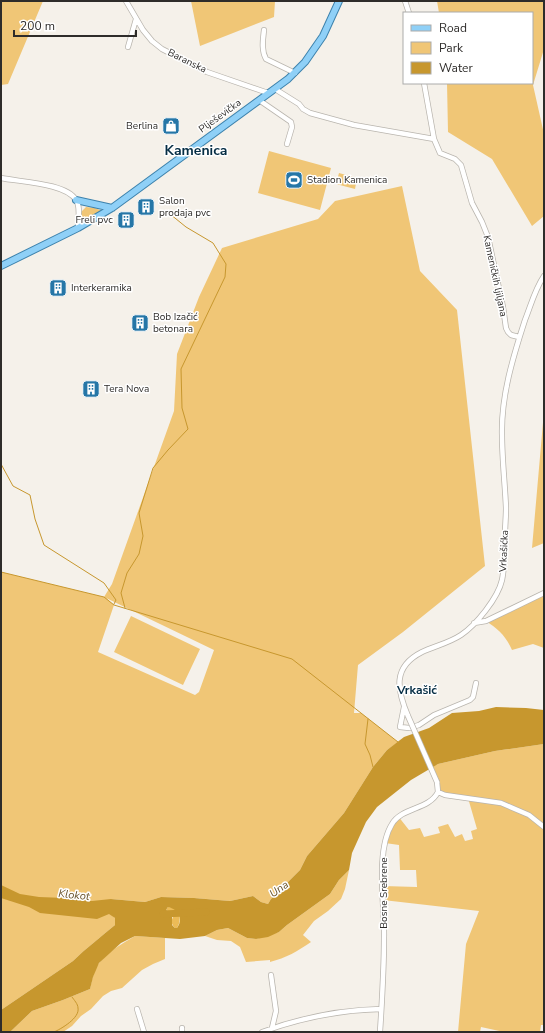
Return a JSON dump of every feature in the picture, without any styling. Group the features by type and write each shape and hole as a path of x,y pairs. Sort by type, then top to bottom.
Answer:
{"main road":[{"name":"Plješevička","path":"1,266 78,228 112,208 275,89 295,73 305,62 323,36 339,1"},
{"path":"76,200 112,208"}],"street":[{"name":"Baranska","path":"126,1 136,19 152,41 168,53 207,72 268,93"},
{"path":"405,1 409,12"},
{"path":"128,47 136,19"},
{"path":"264,30 263,52 266,59 295,73"},
{"name":"Kameničkih ljiljana","path":"424,84 434,139 440,153 455,159 461,165 472,203 488,237 506,328 512,335 519,337"},
{"path":"275,89 299,104 310,114 354,125 434,139"},
{"path":"259,100 291,122 292,127 287,144"},
{"path":"1,178 66,191 76,200 78,207 78,228"},
{"name":"Vrkašićka","path":"438,792 437,782 404,707 399,681 401,671 406,664 421,652 461,635 474,624 495,597 502,581 505,561 506,507 502,423 504,397 519,337 536,292 544,276"},
{"path":"474,624 486,621 544,593"},
{"path":"404,707 400,727 409,728 419,725 434,715 470,700 473,697 476,683"},
{"path":"438,792 445,795 501,803 529,815 544,827"},
{"name":"Bosne Srebrene","path":"380,1032 384,942 382,871 384,846 391,824 398,816 428,802 436,796 438,792"},
{"path":"271,975 276,1011 272,1028"},
{"path":"137,1009 144,1032"},
{"path":"262,1032 327,1014 356,1010 381,1009"}],"green space":[{"path":"1,1 43,1 8,84 1,85"},
{"path":"191,1 275,1 274,17 200,46"},
{"path":"437,1 544,1 544,49 533,85 544,134 544,216 532,226 492,159 448,132 447,84 533,84 533,12 439,12"},
{"name":"Stadion Kamenica","path":"269,151 331,168 320,210 258,193"},
{"path":"339,173 357,178 355,189 336,184"},
{"path":"402,186 420,271 457,310 485,566 403,632 358,665 354,713 361,713 398,742 387,750 373,767 344,813 307,856 300,870 271,899 268,904 261,902 253,896 230,901 161,897 145,902 111,899 112,915 115,918 115,925 73,961 1,1010 1,572 104,597 112,584 174,411 177,354 199,297 222,248 318,219 335,201","holes":["106,598 214,650 199,692 195,695 98,652 114,605"]},
{"path":"86,207 95,208 102,211 79,224 80,213"},
{"path":"544,411 544,543 532,548"},
{"path":"544,593 544,648 533,644 512,650 501,633 486,621"},
{"path":"131,616 200,649 183,685 114,652"},
{"path":"544,744 544,1025 541,1025 540,1032 504,1032 481,1027 480,1032 458,1032 466,944 479,911 383,900 383,886 417,887 416,870 400,870 399,845 385,843 398,816 409,830 420,828 424,837 440,833 438,827 448,824 455,837 462,834 465,841 473,839 471,831 477,829 468,798 438,792 430,767 495,751"},
{"path":"349,870 341,899 314,921 303,935 311,942 287,956 270,962 270,960 246,962 240,947 231,941 217,940 205,936 217,930 228,928 247,938 256,939 279,932 330,894 339,880"},
{"path":"135,936 165,938 165,959 142,970 122,988 111,991 103,996 91,1009 63,1032 10,1032 32,1011 90,989 92,978 100,962 121,944"}],"shaded area":[{"path":"168,907 175,908 178,912 180,920 177,928 175,928 172,924 173,917 170,912 166,910"}],"water":[{"path":"496,707 544,710 544,744 495,751 438,764 411,780 377,807 366,822 352,853 349,870 339,880 330,894 279,932 268,937 256,939 247,938 228,928 217,930 205,936 180,939 135,936 121,943 99,963 90,989 32,1011 10,1032 1,1032 1,1010 73,961 115,925 115,918 109,914 97,919 40,913 29,907 1,898 1,885 20,894 92,901 111,899 145,902 161,897 230,901 253,896 261,902 268,904 271,899 300,870 307,856 344,813 373,767 387,750 404,737 429,728 452,713 479,711","holes":["168,907 172,908 179,914 180,917 177,928 172,925 172,913 166,910"]}],"waterway":[{"path":"125,608 121,593 127,573 139,554 143,536 139,513 153,468 188,429 182,408 181,369 225,277 226,264 213,243 186,227 170,214"},
{"path":"1,464 13,486 30,495 35,519 44,545 104,583 116,600 114,604"},
{"path":"1,572 104,597 114,605 292,659 398,742"},
{"path":"368,719 365,744 373,767"},
{"name":"Una","path":"163,914 206,912"},
{"path":"54,1032 69,1023 76,1016 78,1007 72,997"}],"place":[{"name":"Berlina","path":"171,126"},
{"name":"Stadion Kamenica","path":"294,180"},
{"name":"Salon prodaja pvc","path":"146,207"},
{"name":"Freli pvc","path":"126,220"},
{"name":"Interkeramika","path":"58,288"},
{"name":"Bob Izačić betonara","path":"140,323"},
{"name":"Tera Nova","path":"91,389"}],"district":[{"name":"Kamenica","path":"196,150"},
{"name":"Vrkašić","path":"417,690"}],"water label":[{"name":"Klokot","path":"74,895"}]}
